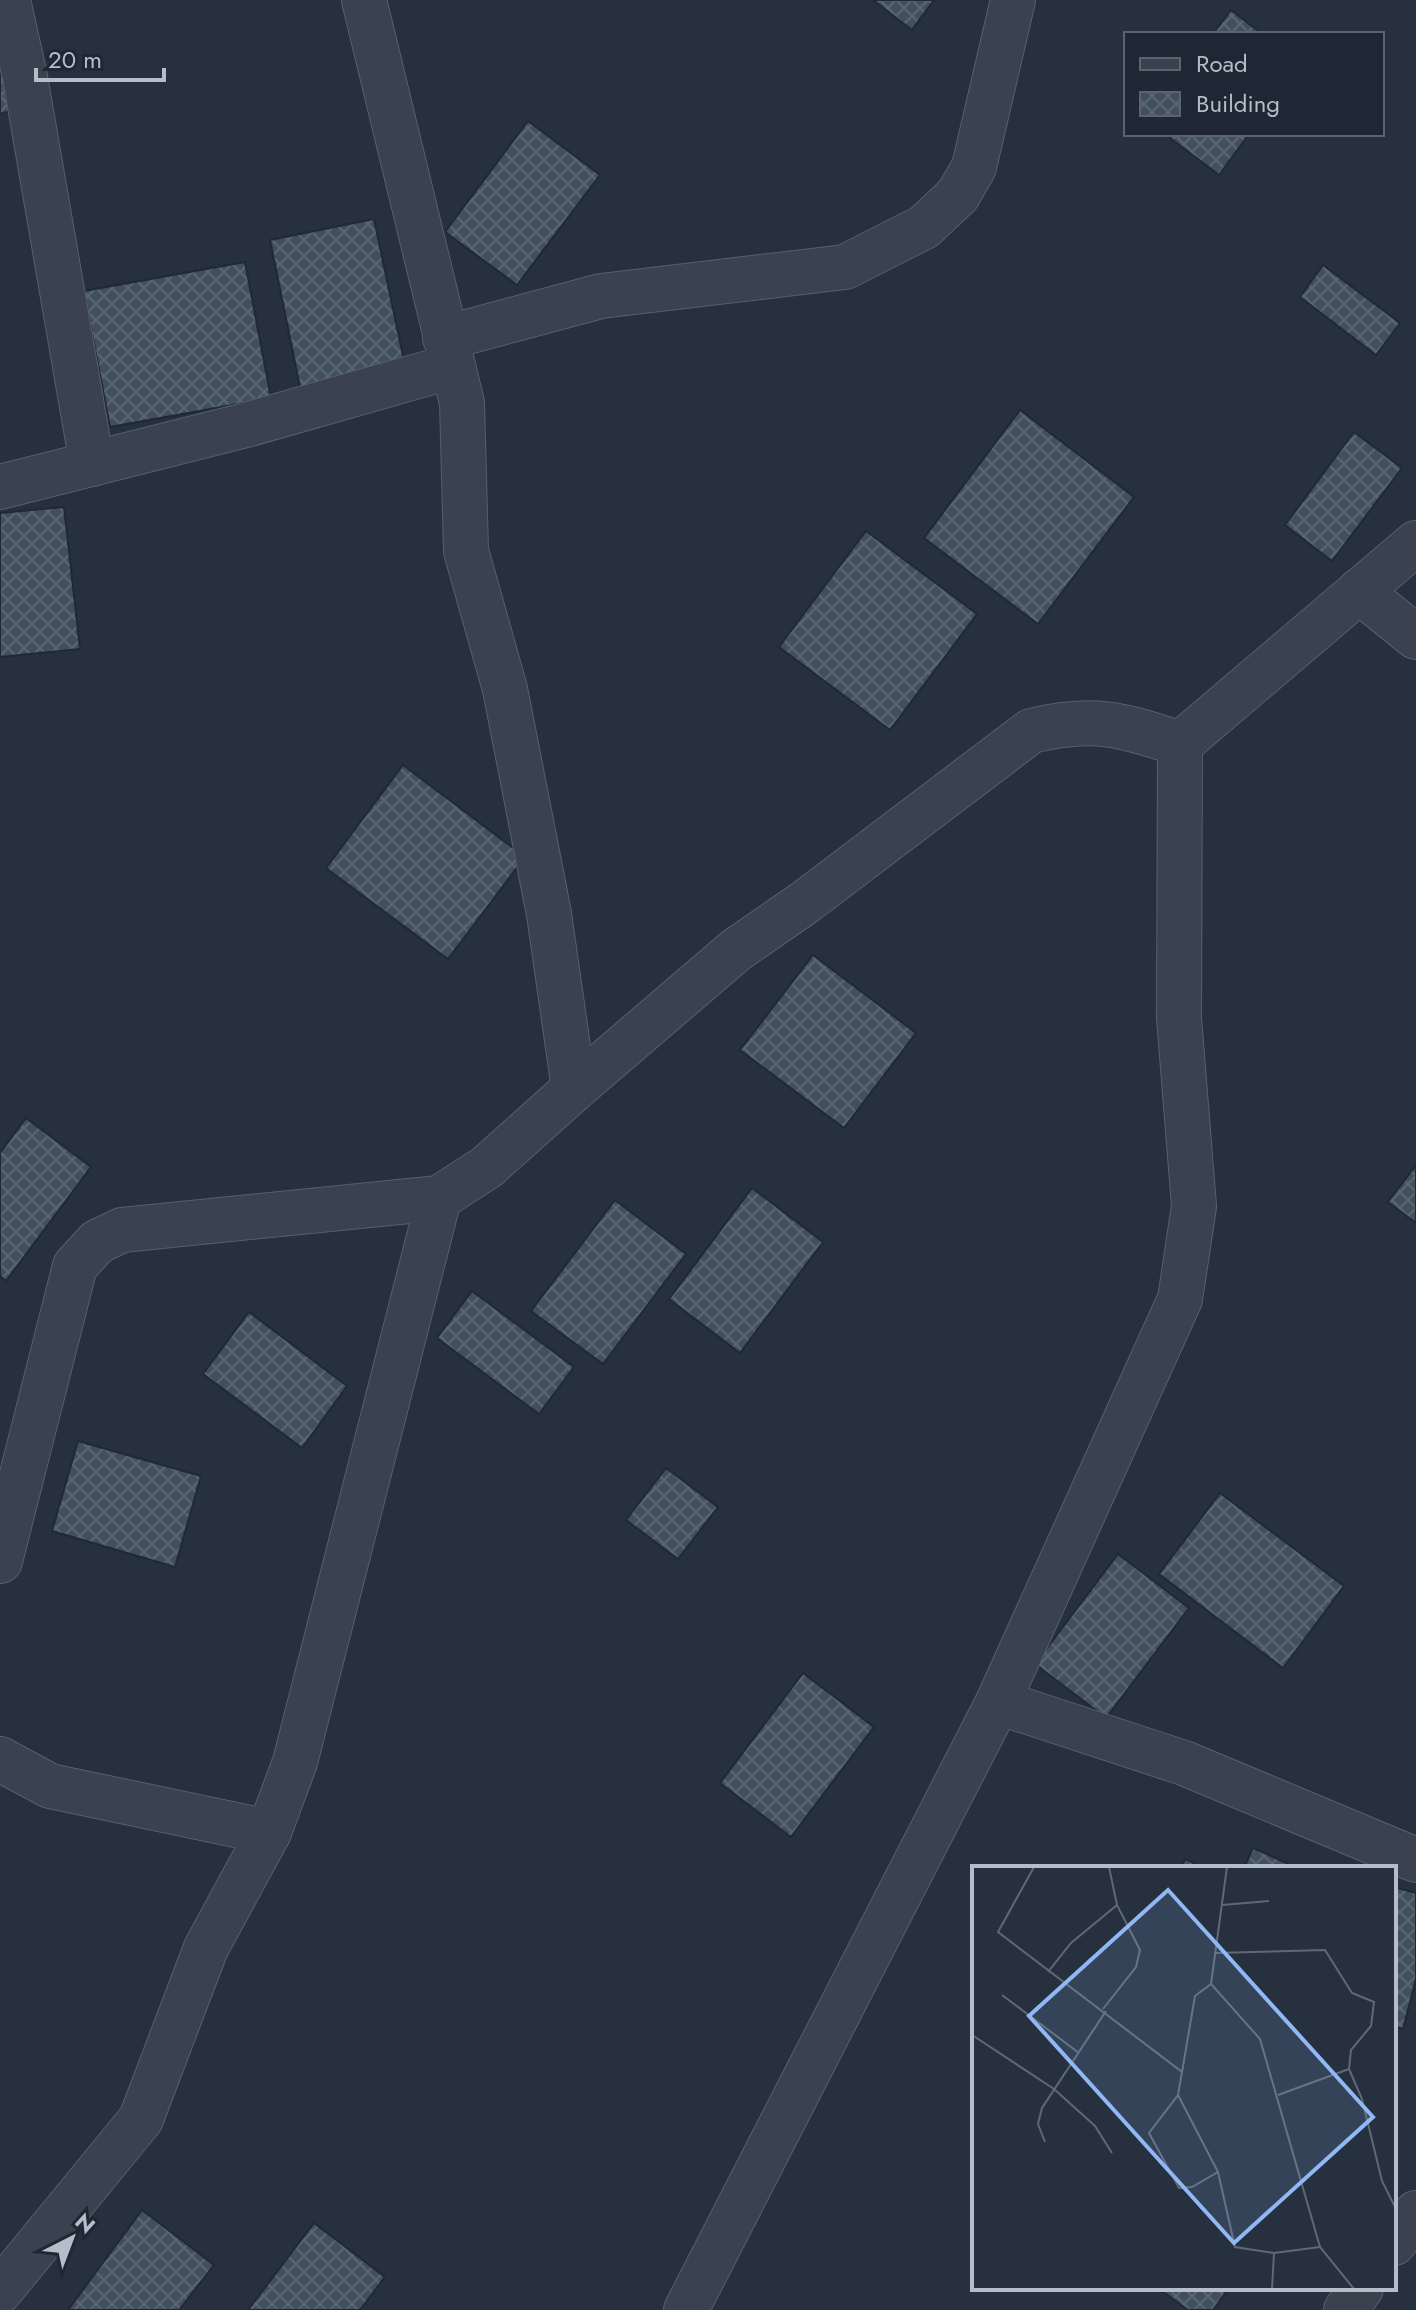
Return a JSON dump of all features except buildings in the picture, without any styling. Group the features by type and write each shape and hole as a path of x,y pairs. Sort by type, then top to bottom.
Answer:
{"street":[{"path":"8,0 25,77 92,464"},
{"path":"364,0 464,425 462,519 466,551 505,689 549,914 574,1089"},
{"path":"0,487 246,425 601,296 845,267 924,227 958,195 974,167 1013,0"},
{"path":"686,2310 998,1702 1180,1299 1194,1206 1179,1018 1180,744 1416,543"},
{"path":"1359,591 1416,637"},
{"path":"0,1561 75,1266 97,1242 122,1230 439,1198 487,1167 736,950 838,878 1031,731 1069,722 1122,724 1180,744"},
{"path":"0,2291 141,2119 206,1948 269,1832 295,1762 439,1198"},
{"path":"998,1702 1184,1763 1416,1860"},
{"path":"0,1759 50,1786 269,1832"},
{"path":"1396,2240 1416,2213"},
{"path":"1346,2310 1360,2290"}]}
